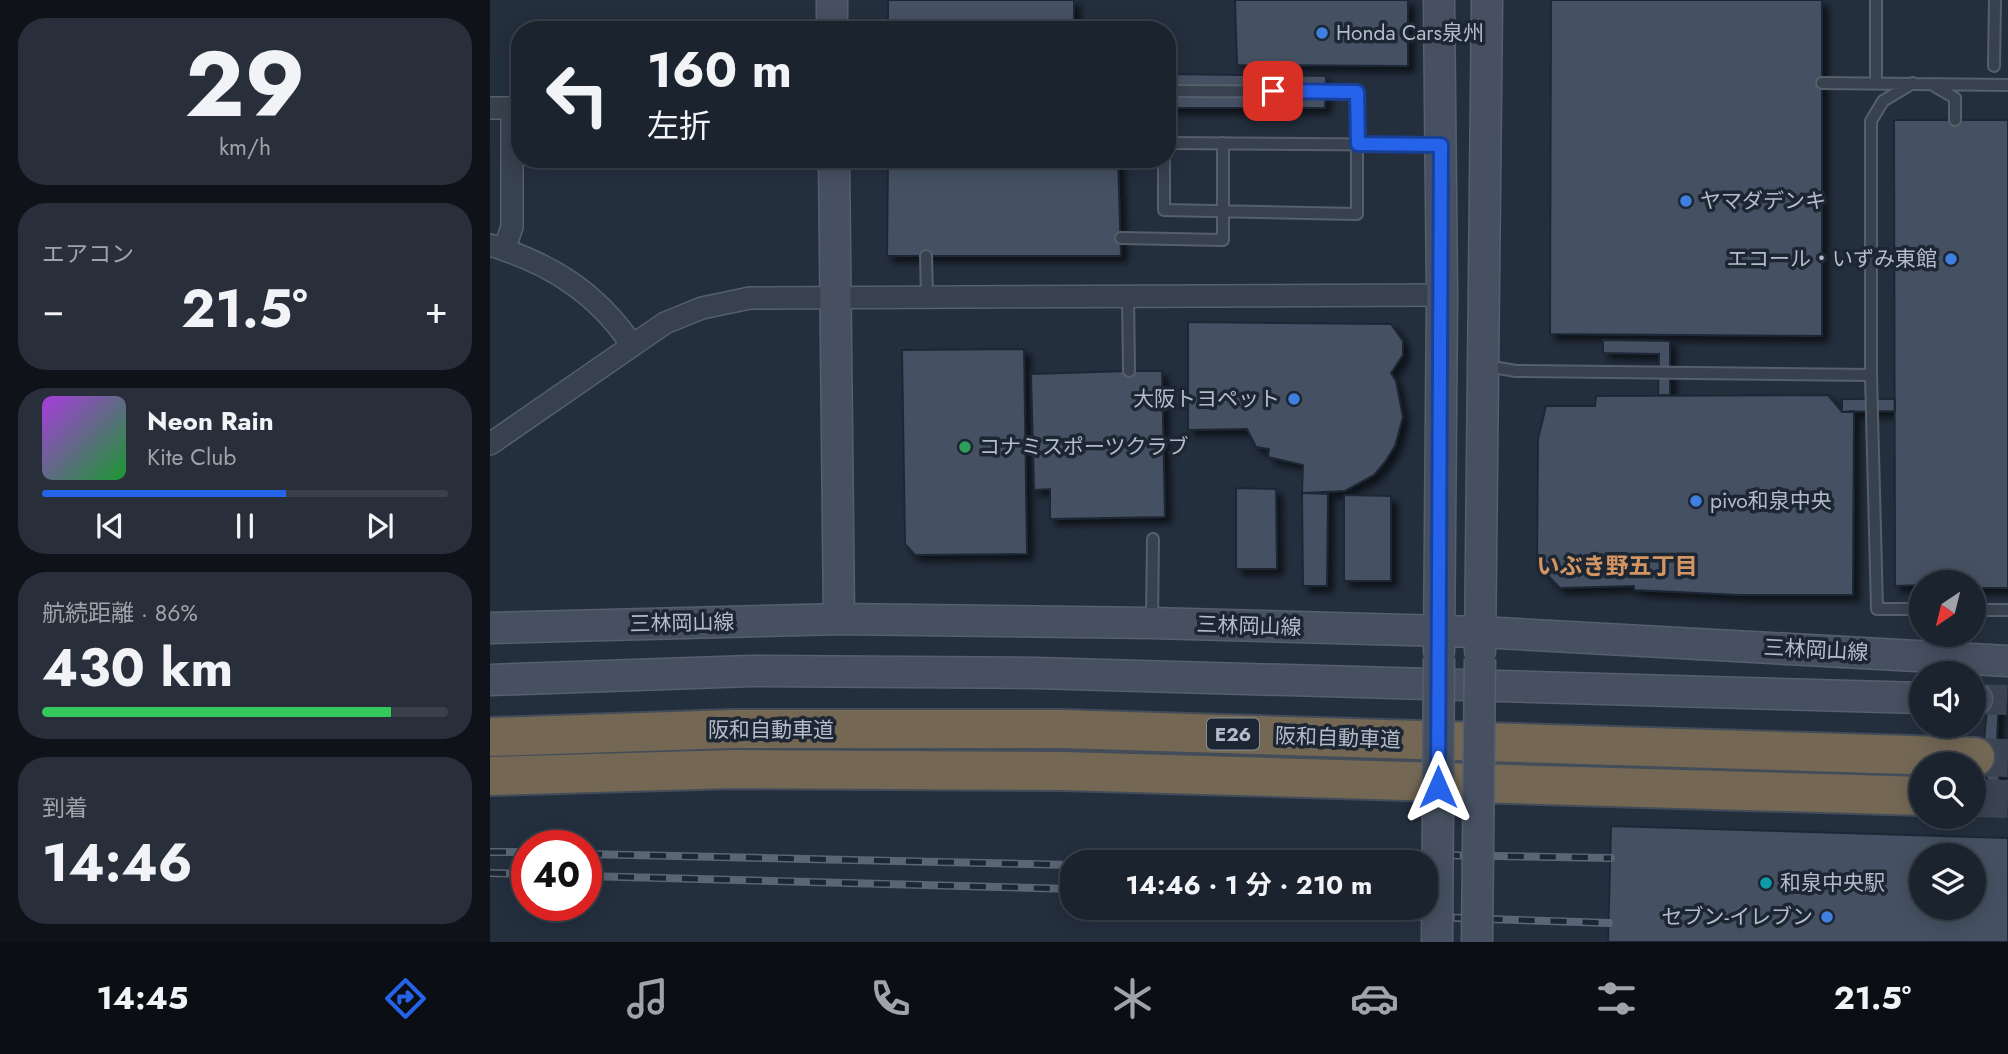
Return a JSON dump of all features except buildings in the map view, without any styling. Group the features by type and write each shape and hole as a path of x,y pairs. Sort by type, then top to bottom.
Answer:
{"highway":[{"name":"阪和自動車道","path":"490,737 733,729 1061,729 1909,755"},
{"name":"阪和自動車道","path":"490,776 734,769 1063,771 1909,796"}],"main road":[{"path":"832,0 832,21"},
{"path":"1437,942 1442,295 1439,0"},
{"path":"1477,942 1487,0"},
{"path":"834,168 839,619"},
{"name":"三林岡山線","path":"490,628 839,619 1152,623 1439,645 2008,661"},
{"name":"三林岡山線","path":"490,680 751,671 1022,673 1909,698"}],"street":[{"path":"490,108 511,108"},
{"path":"512,168 512,227 497,248 580,287 597,300 632,345"},
{"path":"490,444 533,417 665,323 702,308 750,298 1442,295"}],"lane":[{"path":"1876,0 1876,83"},
{"path":"1994,66 1995,0"},
{"path":"1822,83 2008,85"},
{"path":"1909,609 1877,609 1871,375 1871,121 1883,101 1913,83"},
{"path":"1929,83 1955,98 1955,120"},
{"path":"1164,168 1164,210 1357,214 1357,92 1176,91"},
{"path":"1176,143 1441,145"},
{"path":"1121,238 1223,240 1223,143"},
{"path":"926,256 927,296"},
{"path":"1128,295 1129,371"},
{"path":"1484,365 1516,371 1871,375"},
{"path":"1152,623 1153,539"},
{"path":"1986,610 2008,610"}],"tunnel":[{"path":"1986,699 2008,700"},
{"path":"1986,757 2008,758"},
{"path":"1986,798 2008,799"}],"railway":[{"path":"490,852 511,852"},
{"path":"602,854 1060,865"},
{"path":"1438,855 1611,858"},
{"path":"490,873 511,874"},
{"path":"602,876 1060,889"},
{"path":"1438,917 1609,923"}],"place":[{"name":"Honda Cars泉州","path":"1322,33"},
{"name":"ヤマダデンキ","path":"1686,201"},
{"name":"エコール・いずみ東館","path":"1951,259"},
{"name":"大阪トヨペット","path":"1294,399"},
{"name":"コナミスポーツクラブ","path":"965,447"},
{"name":"pivo和泉中央","path":"1696,501"},
{"name":"和泉中央駅","path":"1766,883"},
{"name":"セブン-イレブン","path":"1827,917"}],"district":[{"name":"いぶき野五丁目","path":"1617,566"}],"route":[{"path":"1273,91 1357,92 1358,144 1441,145 1438,787"}]}
